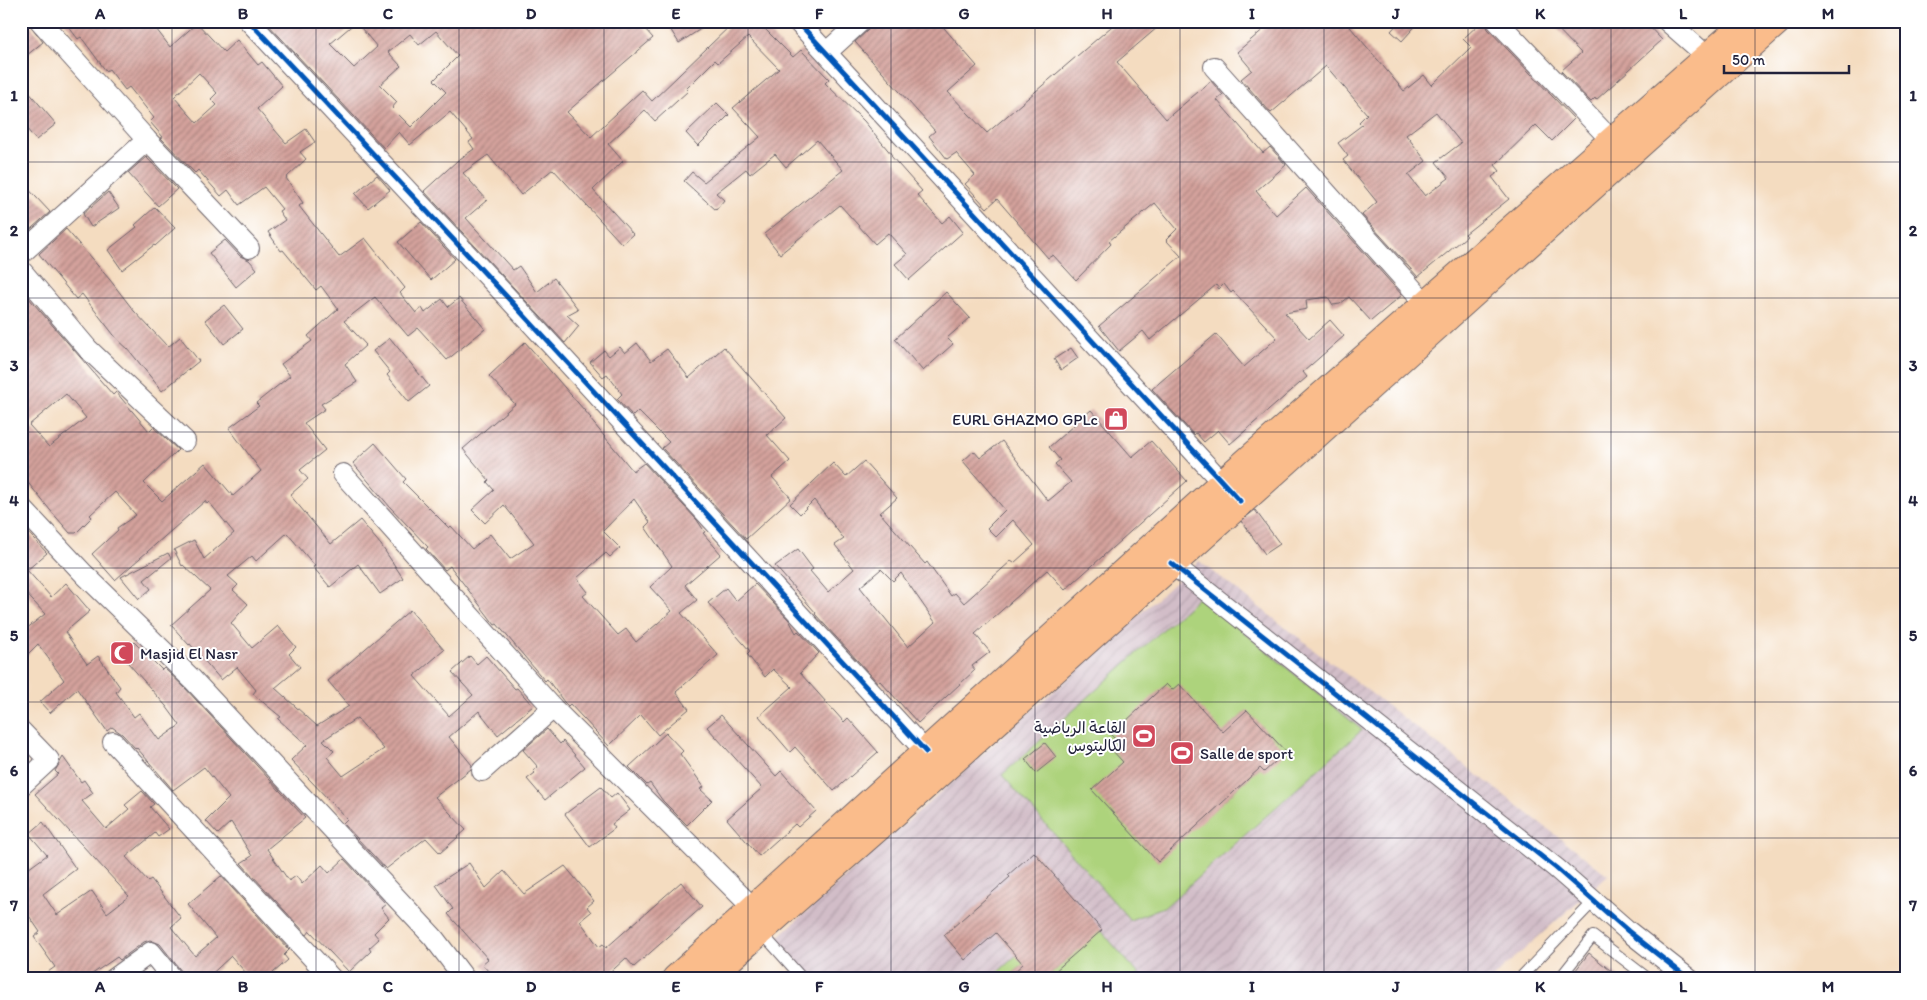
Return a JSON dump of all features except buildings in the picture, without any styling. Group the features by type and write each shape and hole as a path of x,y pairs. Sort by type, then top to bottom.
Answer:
{"main road":[{"path":"676,979 756,919 922,788 1171,563 1232,492 1427,305 1749,21"},
{"path":"707,979 756,919 926,752 1232,492 1777,21"}],"street":[{"path":"40,21 147,140 249,248"},
{"path":"249,21 507,297 926,752"},
{"path":"797,21 1232,492"},
{"path":"827,52 861,21"},
{"path":"1498,21 1612,141"},
{"path":"1667,21 1708,57"},
{"path":"1214,67 1427,305"},
{"path":"21,254 147,140"},
{"path":"21,270 88,349 185,442"},
{"path":"343,474 553,708 756,919"},
{"path":"21,507 84,574 193,680 433,938 465,979"},
{"path":"1171,563 1556,868 1628,931 1689,979"},
{"path":"482,770 553,708"},
{"path":"21,731 49,760 21,786"},
{"path":"113,742 332,979"},
{"path":"114,979 151,952 174,979"}],"lane":[{"path":"1519,979 1594,901"},
{"path":"756,919 802,979"},
{"path":"1559,979 1593,936 1649,979"}],"shaded area":[{"path":"1199,561 1608,875 1491,979 812,979 777,938"}],"green space":[{"name":"Salle de sport","path":"1200,596 1362,730 1166,906 1130,920 1002,775"},
{"path":"1076,902 1143,979 990,979"}],"cycle path":[{"path":"249,21 507,297 926,752"},
{"path":"797,21 1240,501"},
{"path":"1171,563 1556,868 1628,931 1689,979"}],"place":[{"name":"EURL GHAZMO GPLc","path":"1116,419"},
{"name":"Masjid El Nasr","path":"122,653"},
{"name":"القاعة الرياضية الكاليتوس","path":"1144,736"},
{"name":"Salle de sport","path":"1182,753"}]}
